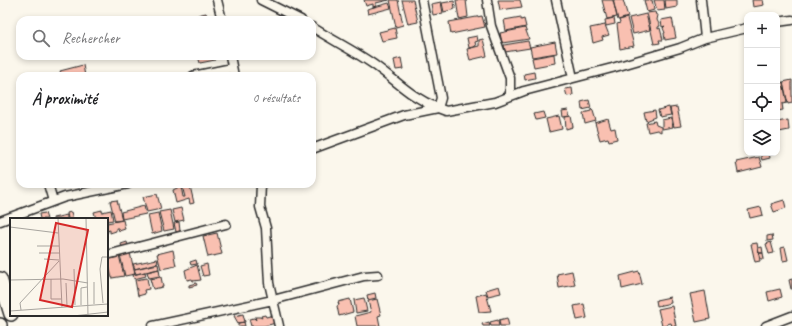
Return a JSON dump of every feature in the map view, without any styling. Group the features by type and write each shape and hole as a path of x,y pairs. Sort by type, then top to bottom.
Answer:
{"highway":[{"path":"4,280 10,309"},
{"path":"12,316 15,326"}],"street":[{"path":"217,0 221,16"},
{"path":"261,0 271,3 294,16"},
{"path":"422,0 441,98 438,108"},
{"path":"487,0 491,26 510,78 510,96"},
{"path":"556,0 573,78"},
{"path":"701,0 705,38"},
{"path":"780,22 792,20"},
{"path":"316,29 367,60 383,71 405,91 424,103 446,111 495,102 510,96 680,48 705,38 744,29"},
{"path":"231,60 233,72"},
{"path":"316,148 404,115 438,108"},
{"path":"49,188 53,201"},
{"path":"0,221 53,201 110,188"},
{"path":"261,188 260,207 266,228 269,283 279,326"},
{"path":"108,255 226,224"},
{"path":"153,326 273,300 364,276 378,275"},
{"path":"766,326 792,316"}],"building":[{"path":"364,0 389,0 376,3 376,6 373,7 373,4 366,6"},
{"path":"390,0 398,0 403,25 396,27"},
{"path":"402,0 413,0 418,22 408,24"},
{"path":"456,0 466,0 468,17 459,19"},
{"path":"498,0 520,0 522,7 500,10"},
{"path":"602,0 613,0 617,17 607,19"},
{"path":"613,0 623,0 628,17 618,20"},
{"path":"644,0 652,0 654,10 647,12"},
{"path":"654,0 664,0 665,10 657,11"},
{"path":"665,0 677,0 677,7 666,9"},
{"path":"752,0 763,0 764,5 753,7"},
{"path":"454,1 455,9 444,12 442,3"},
{"path":"441,2 443,13 433,15 431,4"},
{"path":"389,3 391,8 368,14 367,9"},
{"path":"655,12 656,15 658,15 657,20 660,26 658,29 660,28 663,40 659,40 660,43 654,44 647,13"},
{"path":"206,13 207,16 198,16"},
{"path":"646,14 650,30 633,34 629,18"},
{"path":"482,16 485,27 451,34 449,22"},
{"path":"521,17 521,20 524,19 526,27 506,31 504,20"},
{"path":"614,18 615,24 606,26 605,20"},
{"path":"627,18 634,46 620,49 617,24 620,23 619,20"},
{"path":"672,18 676,38 665,40 663,28 665,26 662,27 661,20"},
{"path":"605,25 609,35 602,37 603,40 593,43 590,28"},
{"path":"395,28 397,38 382,41 379,32"},
{"path":"525,28 529,39 502,43 500,33"},
{"path":"477,36 478,41 475,42 476,46 469,48 467,38"},
{"path":"483,39 487,56 470,60 467,49 479,46 479,40"},
{"path":"528,41 530,48 505,52 504,45"},
{"path":"555,42 557,53 532,57 530,47"},
{"path":"554,54 555,63 534,67 532,58"},
{"path":"401,58 403,69 396,70 394,60"},
{"path":"199,60 215,60 200,63"},
{"path":"83,65 84,72 60,72"},
{"path":"534,72 535,78 525,80 524,74"},
{"path":"792,80 792,103 788,104 783,82"},
{"path":"783,82 787,103 782,104 783,110 780,110 780,84"},
{"path":"572,88 573,95 567,96 565,89"},
{"path":"589,100 591,108 582,110 581,102"},
{"path":"669,107 671,115 660,117 658,110"},
{"path":"677,107 681,126 674,127 670,108"},
{"path":"591,109 596,121 585,124 583,113 591,111"},
{"path":"568,110 570,116 563,117 562,111"},
{"path":"655,110 656,117 646,121 644,112"},
{"path":"543,112 545,118 536,120 534,114"},
{"path":"559,116 562,129 549,132 546,119"},
{"path":"571,116 573,127 566,129 565,117"},
{"path":"671,118 673,127 662,129 662,120"},
{"path":"608,119 611,129 615,128 617,139 609,141 608,138 600,140 595,123"},
{"path":"788,120 789,130 780,132 780,121"},
{"path":"655,121 656,125 661,127 661,132 657,130 648,132 646,123"},
{"path":"761,156 770,156 770,158 762,160"},
{"path":"759,157 762,167 738,173 736,162"},
{"path":"181,188 183,197 185,197 183,188 190,188 194,203 190,204 189,199 176,203 173,190"},
{"path":"157,194 161,209 147,212 143,197"},
{"path":"117,200 122,220 115,221 110,201"},
{"path":"784,200 786,208 774,212 771,204"},
{"path":"144,206 146,214 122,219 121,212"},
{"path":"761,207 763,215 750,218 748,210"},
{"path":"181,208 184,220 175,222 172,210"},
{"path":"111,210 113,220 108,221 108,218 96,218 94,212"},
{"path":"170,210 174,229 164,231 159,212"},
{"path":"71,212 73,218 68,218 67,213"},
{"path":"45,213 47,218 40,218 39,214"},
{"path":"158,213 162,231 152,234 148,215"},
{"path":"67,215 67,218 53,218"},
{"path":"123,220 125,229 119,231 118,228 116,228 116,231 110,233 110,230 108,231 108,223"},
{"path":"179,222 180,231 176,232 174,223"},
{"path":"217,233 222,254 208,257 203,236"},
{"path":"772,235 773,240 767,241 767,236"},
{"path":"127,242 128,246 122,248 121,244"},
{"path":"771,242 774,253 769,254 766,244"},
{"path":"757,243 760,261 755,262 751,244"},
{"path":"762,247 763,253 759,253 758,248"},
{"path":"785,247 788,260 783,261 781,248"},
{"path":"173,250 176,266 161,269 157,254"},
{"path":"130,253 135,274 125,276 120,255"},
{"path":"759,253 763,253 764,259 761,259"},
{"path":"119,255 124,276 112,278 108,258"},
{"path":"157,259 158,263 135,269 133,264"},
{"path":"196,260 197,264 191,265 190,262"},
{"path":"158,264 159,269 136,274 134,269"},
{"path":"207,264 209,275 203,276 200,266"},
{"path":"197,265 201,280 187,280 185,270"},
{"path":"159,269 160,276 149,278 147,272"},
{"path":"572,271 575,285 559,288 557,274"},
{"path":"639,271 642,284 622,289 620,276"},
{"path":"145,272 146,276 134,279 133,275"},
{"path":"161,277 163,287 153,289 150,279"},
{"path":"147,278 149,289 144,290 145,294 138,296 135,280"},
{"path":"792,279 792,289 791,289 789,280"},
{"path":"196,283 197,285 189,287 189,285"},
{"path":"499,286 501,293 488,296 486,290"},
{"path":"780,289 782,297 769,301 767,292"},
{"path":"705,291 710,319 696,322 690,294"},
{"path":"375,293 376,298 368,300 367,295"},
{"path":"486,293 491,311 479,312 476,296"},
{"path":"670,297 671,303 657,306 656,300"},
{"path":"364,298 367,311 356,313 354,300"},
{"path":"350,299 353,312 339,316 337,306 339,305 338,302"},
{"path":"377,299 381,315 378,316 380,326 357,326 355,316 371,312 368,301"},
{"path":"584,304 587,318 577,320 574,306"},
{"path":"672,306 676,326 672,326 671,323 667,324 667,326 662,326 658,309"},
{"path":"243,314 245,322 238,323 234,316"},
{"path":"265,315 266,317 274,315 276,323 264,326 251,326 249,319 254,318 256,320 255,317 262,318 261,316"},
{"path":"507,318 509,326 500,326 499,320"},
{"path":"498,320 499,326 491,326 490,322"},
{"path":"244,322 245,326 238,326 238,323"},
{"path":"489,322 490,326 483,326 482,324"}]}
